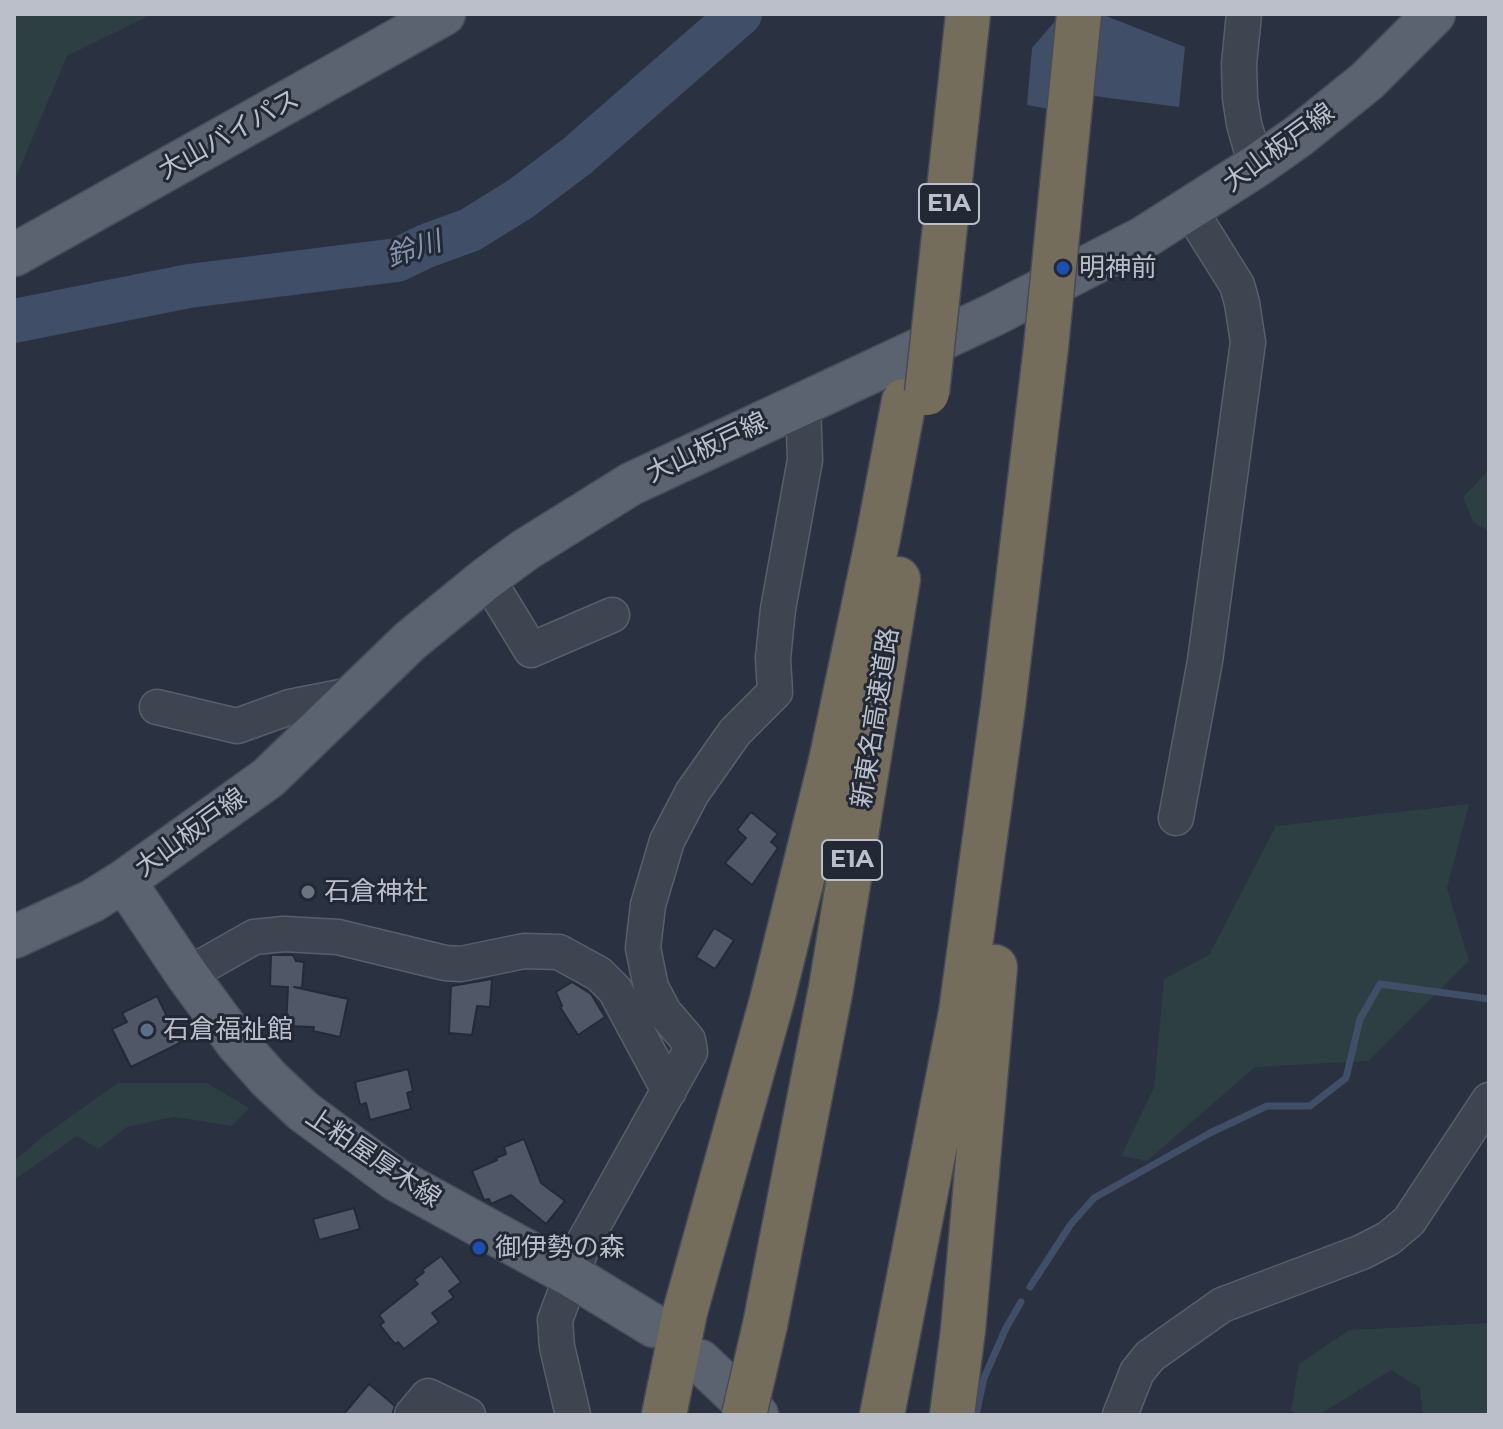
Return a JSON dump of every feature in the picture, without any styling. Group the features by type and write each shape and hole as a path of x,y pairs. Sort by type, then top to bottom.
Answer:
{"highway":[{"path":"664,1415 685,1312 772,1000 831,761 878,538 916,397 959,106 968,14"},
{"path":"952,1415 963,1330 976,1016 1005,691 1046,347 1079,14"},
{"name":"新東名高速道路","path":"744,1415 765,1325 833,973 916,397"},
{"path":"882,1415 976,1016"}],"main road":[{"name":"大山バイパス","path":"14,255 444,14"},
{"name":"大山板戸線","path":"14,937 92,901 124,881 268,778 410,641 525,550 631,484 1092,267 1190,210 1344,101 1396,55 1434,14"},
{"name":"上粕屋厚木線","path":"124,881 237,1043 303,1111 395,1179 572,1276 654,1326"},
{"path":"700,1361 757,1415"}],"street":[{"path":"1244,14 1239,64 1240,98 1256,166"},
{"path":"1176,818 1205,661 1248,342 1237,285 1190,210"},
{"path":"573,1415 555,1333 555,1320 584,1242 688,1058 691,1045 664,1012 651,987 643,948 648,905 667,841 692,793 735,732 775,692 773,658 778,609 805,460 803,403"},
{"path":"487,578 531,650 612,615"},
{"path":"157,707 237,726 290,707 356,694"},
{"path":"187,975 254,937 284,934 338,937 445,963 461,964 524,951 559,952 599,974 615,990 669,1091"},
{"path":"1120,1415 1137,1372 1150,1356 1222,1305 1362,1252 1389,1238 1409,1221 1489,1100"},
{"path":"412,1415 428,1396 468,1415"}],"shaded area":[{"path":"14,14 152,14 67,56 14,182"},
{"path":"1489,470 1489,531 1473,522 1463,497"},
{"path":"1469,804 1447,888 1469,961 1368,1061 1255,1067 1147,1161 1121,1156 1154,1088 1164,979 1209,955 1276,826"},
{"path":"118,1083 207,1083 249,1108 232,1126 174,1117 127,1127 98,1149 77,1136 14,1180 14,1161 42,1137"},
{"path":"1489,1323 1489,1415 1423,1415 1420,1388 1391,1370 1319,1415 1298,1415 1291,1411 1299,1364 1349,1330"}],"water":[{"path":"1061,14 1101,14 1185,47 1179,107 1086,95 1083,115 1027,105 1032,48"}],"building":[{"path":"751,812 778,834 771,842 778,848 752,885 725,863 746,838 737,830"},
{"path":"714,928 734,940 715,969 696,957"},
{"path":"271,955 293,955 296,961 304,962 302,988 294,987 348,999 340,1037 313,1031 314,1027 286,1026 288,987 270,986"},
{"path":"492,979 490,1007 477,1006 472,1035 449,1033 451,986"},
{"path":"572,982 591,994 605,1017 578,1035 560,1007 556,992"},
{"path":"157,996 180,1043 131,1067 112,1029 127,1022 122,1013"},
{"path":"408,1069 413,1091 407,1093 411,1109 370,1120 366,1103 360,1105 355,1082"},
{"path":"524,1139 541,1183 565,1201 546,1224 511,1195 491,1204 489,1199 484,1200 472,1171 497,1160 506,1154 504,1147"},
{"path":"354,1208 360,1229 319,1240 313,1219"},
{"path":"441,1256 461,1282 449,1291 454,1297 432,1313 439,1322 404,1349 398,1342 395,1344 380,1325 384,1322 379,1315 418,1284 414,1280 424,1272 422,1270"},
{"path":"369,1384 395,1406 392,1415 343,1415"}],"waterway":[{"name":"鈴川","path":"14,321 189,286 397,260 470,230 520,199 577,156 740,14"},
{"path":"1030,1287 1071,1224 1094,1198 1210,1133 1267,1106 1310,1106 1346,1078 1360,1019 1380,984 1489,999"},
{"path":"976,1415 984,1378 1021,1302"}],"place":[{"name":"明神前","path":"1063,268"},
{"name":"石倉神社","path":"308,892"},
{"name":"石倉福祉館","path":"147,1030"},
{"name":"御伊勢の森","path":"479,1248"}]}
